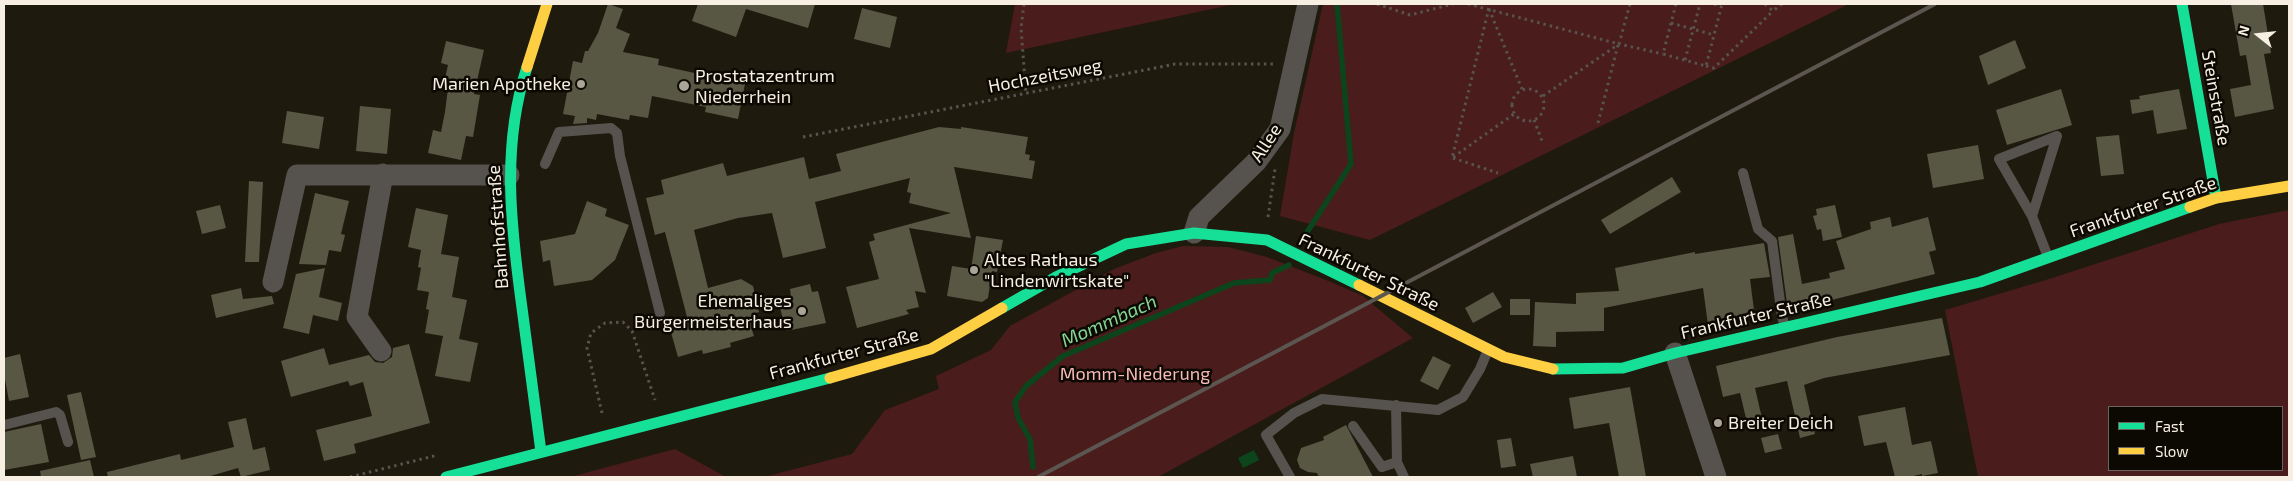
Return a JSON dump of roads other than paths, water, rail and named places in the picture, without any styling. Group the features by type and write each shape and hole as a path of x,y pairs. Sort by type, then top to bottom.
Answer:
{"main road":[{"name":"Bahnhofstraße","path":"541,452 512,241 509,175 513,122 521,84 547,4"},
{"name":"Steinstraße","path":"2182,4 2216,198"},
{"name":"Frankfurter Straße","path":"446,477 875,366 931,349 1056,277 1126,244 1194,233 1267,240 1504,357 1555,369 1623,368 1675,353 1980,282 2216,198 2289,186"}],"street":[{"name":"Allee","path":"1194,233 1199,217 1256,162 1280,129 1308,4"},
{"path":"381,351 357,317 383,174"},
{"path":"273,282 297,175 509,175"},
{"path":"1675,353 1716,477"}],"lane":[{"path":"545,164 559,132 611,128 617,133 620,156 660,314"},
{"path":"2032,216 2057,136 1999,159 2032,216 2048,258"},
{"path":"1743,173 1758,228 1772,241 1785,327"},
{"path":"1290,477 1266,435 1294,413 1322,399 1438,410 1464,397 1480,369 1488,350"},
{"path":"1396,405 1397,462 1404,477"},
{"path":"4,425 56,412 60,415 68,442"},
{"path":"1353,426 1382,467 1397,462"}],"waterway":[{"name":"Mommbach","path":"1302,240 1351,164 1337,4"},
{"name":"Mommbach","path":"1033,467 1030,439 1018,418 1015,402 1026,386 1063,356 1234,283 1270,280 1272,273 1289,265"}],"railway":[{"path":"1038,477 1935,4"}],"place":[{"name":"Marien Apotheke","path":"581,84"},
{"name":"Prostatazentrum Niederrhein","path":"684,86"},
{"name":"Altes Rathaus \"Lindenwirtskate\"","path":"974,270"},
{"name":"Ehemaliges Bürgermeisterhaus","path":"802,311"},
{"name":"Breiter Deich","path":"1718,423"}],"park label":[{"name":"Momm-Niederung","path":"1135,374"}]}
